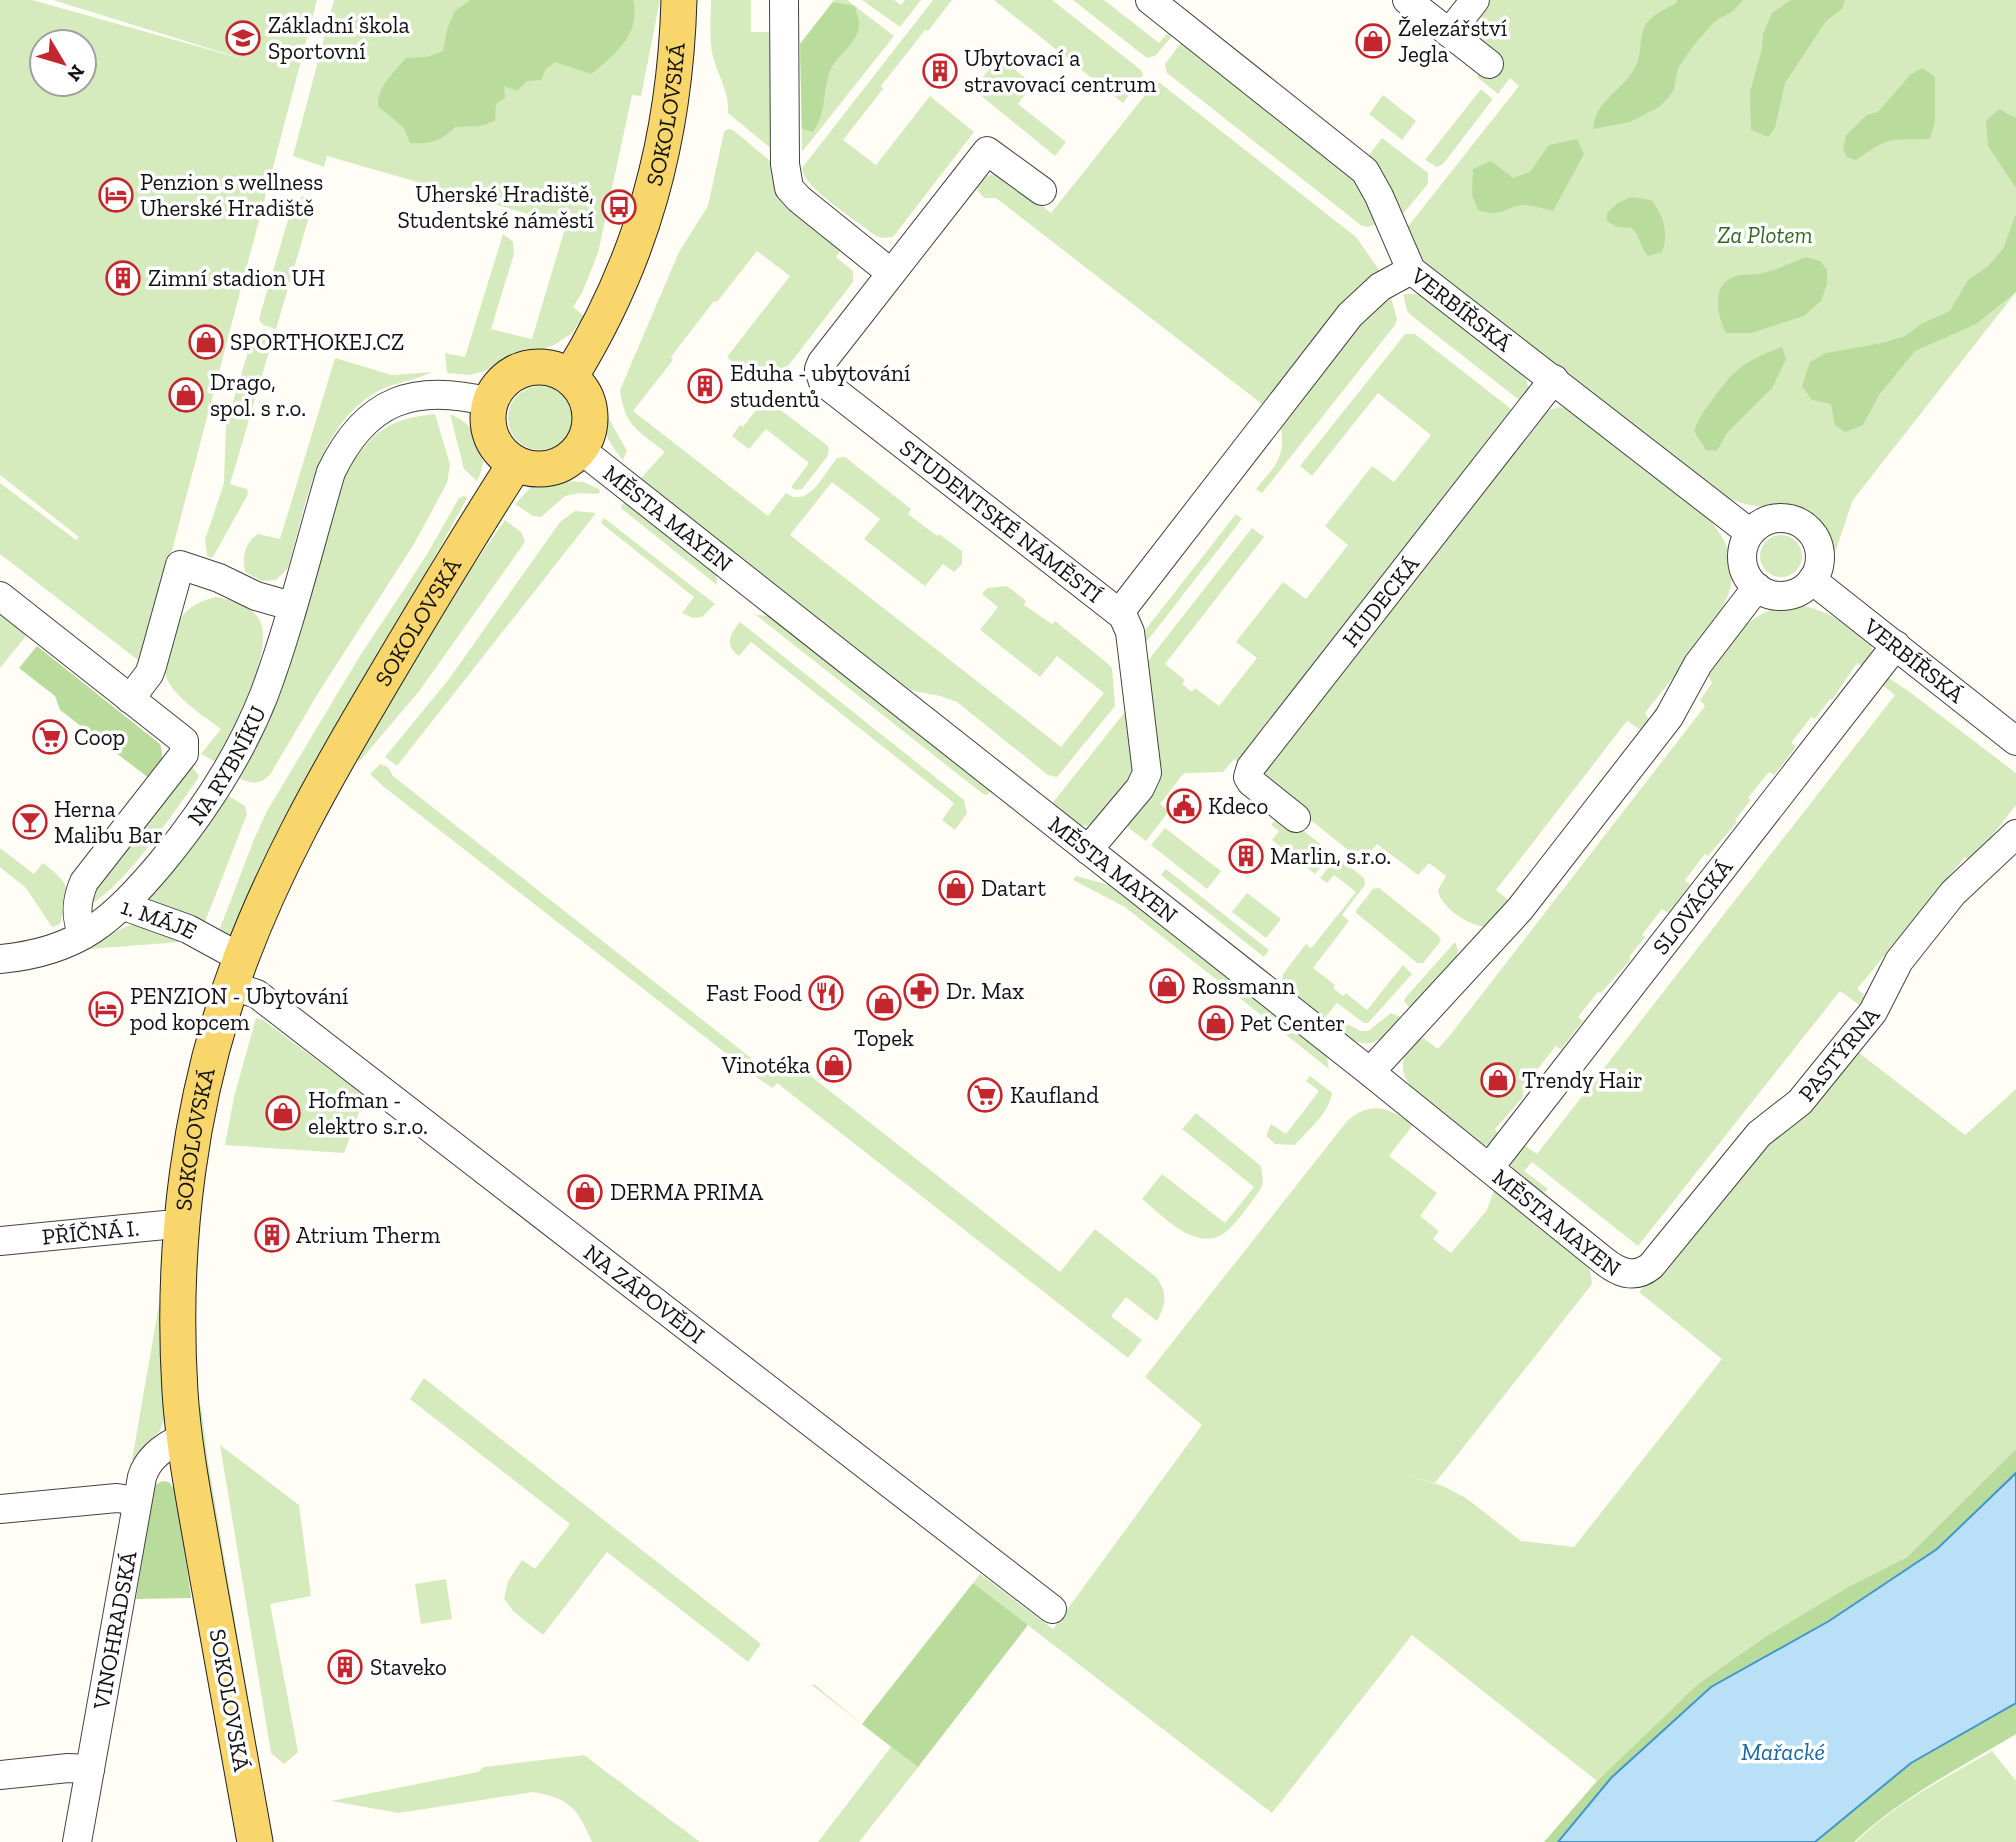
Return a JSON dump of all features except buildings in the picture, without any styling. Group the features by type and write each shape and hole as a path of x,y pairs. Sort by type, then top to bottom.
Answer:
{"main road":[{"name":"SOKOLOVSKÁ","path":"570,377 596,335 627,268 654,186 672,91 679,0"},
{"path":"538,367 552,368 570,377 584,394 590,414 588,434 580,449 568,461 549,469 515,464 502,454 493,440 488,419 490,402 500,384 524,369 538,367"},
{"name":"SOKOLOVSKÁ","path":"255,1842 184,1437 177,1324 181,1226 202,1097 237,972 275,877 311,804 450,567 515,464"}],"street":[{"path":"783,0 786,171 789,188 891,273"},
{"name":"VERBÍŘSKÁ","path":"1150,0 1365,171 1379,196 1411,270 1750,533"},
{"path":"1407,0 1489,64"},
{"path":"1450,33 1475,0"},
{"name":"STUDENTSKÉ NÁMĚSTÍ","path":"1042,191 987,151 819,369 822,382 1120,612 1130,632 1147,774 1139,788 1088,850"},
{"name":"STUDENTSKÉ NÁMĚSTÍ","path":"1120,612 1350,315 1380,287 1411,270"},
{"name":"HUDECKÁ","path":"1296,818 1251,782 1248,777 1251,767 1554,379"},
{"name":"NA RYBNÍKU","path":"124,906 172,849 223,778 264,695 331,472 342,449 354,433 379,411 402,399 420,395 454,394 490,402"},
{"name":"MĚSTA MAYEN","path":"580,449 1370,1072 1613,1268 1621,1272 1637,1273 1651,1266"},
{"path":"1776,518 1791,519 1805,526 1814,536 1819,551 1819,566 1812,580 1798,591 1782,596 1764,592 1757,587 1747,576 1742,562 1743,546 1750,533 1761,523 1776,518"},
{"path":"130,699 149,674 180,565 219,578 256,596 291,606"},
{"name":"VERBÍŘSKÁ","path":"1812,580 2016,741"},
{"path":"1370,1072 1520,909 1669,717 1698,664 1757,587"},
{"name":"NA RYBNÍKU","path":"0,596 184,741 184,754 84,882 79,894 77,920 83,935"},
{"name":"SLOVÁCKÁ","path":"1489,1168 1896,645"},
{"name":"PASTÝRNA","path":"1651,1266 1759,1133 1800,1102 1856,1032 1882,996 1899,961 1953,893 2016,834"},
{"name":"1. MÁJE","path":"0,958 28,956 67,944 124,906 188,929 237,972"},
{"name":"NA ZÁPOVĚDI","path":"237,972 257,994 1052,1609"},
{"name":"PŘÍČNÁ I.","path":"0,1241 164,1225 181,1226"},
{"name":"VINOHRADSKÁ","path":"77,1842 90,1769 127,1500 146,1466 165,1446 184,1437"},
{"path":"0,1509 127,1500"},
{"path":"0,1775 62,1768 90,1769"}],"green space":[{"path":"0,0 32,0 250,61 53,0 317,0 159,600 143,657 138,660 0,554 0,483 76,540 79,537 0,475"},
{"path":"334,0 660,0 641,96 632,95 598,253 582,293 573,307 584,316 571,334 554,345 481,372 470,375 447,373 445,353 465,357 503,234 513,242 514,254 491,329 532,339 566,225 327,156 324,167 293,156"},
{"path":"470,0 633,0 635,12 630,33 624,43 591,74 555,62 546,69 541,80 527,81 517,91 504,86 505,98 496,104 495,121 480,126 455,127 445,136 429,143 410,143 404,128 378,106 380,92 406,58 427,57 443,51 447,29 455,11"},
{"path":"711,0 751,0 751,32 773,32 774,151 728,113 726,93 711,45"},
{"path":"834,0 847,0 894,36 802,152 800,44"},
{"path":"862,0 894,0 901,5 905,0 921,0 900,27"},
{"path":"933,0 952,0 881,86 883,89 843,140 876,165 930,96 974,132 893,237 883,238 876,236 821,194 811,185 802,168"},
{"path":"994,0 1052,0 1141,70 1143,75 1123,103"},
{"path":"1073,0 1104,0 1159,43 1167,34 1173,35 1155,56 1147,58"},
{"name":"Za Plotem","path":"1486,0 2016,0 2016,292 1853,500 1833,558 1824,536 1814,522 1790,510 1744,504 1726,497 1428,266 1414,248 1406,229 1519,86 1510,78 1498,94 1477,77 1493,58 1468,30"},
{"path":"1677,0 1743,0 1733,11 1715,21 1694,45 1678,68 1674,89 1659,107 1630,122 1593,129 1599,109 1626,80 1637,63 1645,26"},
{"path":"1791,0 1845,0 1842,9 1826,21 1785,83 1775,128 1768,137 1751,130 1750,92 1762,49 1763,34 1772,13"},
{"path":"833,2 855,6 859,27 854,40 832,68 820,117 813,132 802,129 800,44"},
{"path":"1181,43 1350,176 1358,184 1379,223 1362,226 1167,73 1165,64"},
{"path":"999,57 1033,84 1018,104 1066,142 1055,156 973,89"},
{"path":"1923,68 1935,77 1935,121 1930,139 1891,140 1856,160 1847,157 1843,150 1846,135 1867,115 1878,112 1911,74"},
{"path":"1160,83 1356,237 1380,271 1267,408 996,198 984,198 978,191 977,184 982,179 991,175 1002,175 1051,213 1154,84"},
{"path":"1481,89 1493,99 1443,164 1437,167 1425,160"},
{"path":"1383,95 1416,121 1402,140 1369,114"},
{"path":"1999,109 2016,118 2016,188 1988,146 1986,121"},
{"path":"733,130 774,164 844,246 836,257 853,271 853,282 778,379 771,382 757,380 727,357 790,276 757,251 717,302 714,301 633,411 768,516 786,493 801,497 808,493 815,488 837,458 845,457 911,509 908,514 962,551 962,564 954,572 943,564 925,586 864,539 880,519 832,482 790,535 1061,747 1104,693 1057,656 1040,677 980,630 998,607 982,594 987,588 1007,586 1026,601 1024,605 1052,624 1055,621 1107,663 1112,668 1115,706 1057,777 1048,775 957,702 904,689 641,478 665,452 634,427 625,412 620,390 679,252 708,206 724,132"},
{"path":"1382,138 1428,173 1428,184 1401,216 1366,159"},
{"path":"1577,139 1584,154 1553,211 1524,205 1493,213 1478,210 1472,195 1473,169 1491,161 1513,178 1530,172 1549,145"},
{"path":"303,196 314,200 276,329 263,325 259,320 260,315 293,203"},
{"path":"1631,197 1651,200 1659,212 1665,231 1662,252 1648,256 1632,228 1617,227 1607,221 1607,213 1618,203"},
{"path":"2016,213 2016,292 1976,324 1915,351 1879,395 1863,425 1845,432 1835,425 1831,404 1812,400 1802,386 1810,362 1826,353 1905,336 1923,323 1950,311 1968,280 1988,266 2003,249"},
{"path":"1806,257 1820,261 1827,270 1827,284 1821,301 1804,316 1751,333 1726,333 1720,318 1718,301 1722,286 1728,280 1739,275 1765,273"},
{"path":"1403,294 1419,294 1427,298 1524,373 1529,389 1523,403 1412,316 1407,311"},
{"path":"1391,298 1397,319 1395,325 1262,493 1256,489 1280,455 1281,428 1356,328"},
{"path":"1405,334 1415,334 1533,426 1551,409 1567,408 1703,513 1721,535 1731,562 1731,584 1725,603 1693,652 1645,713 1651,723 1644,732 1627,721 1496,890 1512,903 1485,927 1463,919 1449,909 1438,890 1446,876 1429,863 1418,875 1377,844 1362,861 1234,759 1223,772 1184,773 1160,804 1169,811 1146,841 1125,825 1150,791 1147,662 1252,528 1264,537 1165,664 1185,680 1182,684 1192,692 1195,688 1219,706 1257,658 1236,642 1283,582 1306,599 1348,545 1325,526 1372,466 1394,482 1431,435 1378,393 1312,476 1300,466"},
{"path":"259,337 272,342 230,484 247,489 248,494 210,558 205,540 224,483 226,425 251,342"},
{"path":"1782,347 1786,359 1772,388 1727,433 1717,451 1706,450 1694,431 1718,391 1733,374 1749,362"},
{"path":"335,358 392,375 432,372 376,392 356,407 339,426 316,470 288,568 276,580 262,581 245,572 245,551 258,534 280,539"},
{"path":"540,386 552,388 563,395 570,406 570,430 563,441 552,448 540,450 528,448 517,441 510,430 508,418 510,406 517,395 528,388"},
{"path":"766,399 828,446 827,457 802,489 795,490 791,487 809,463 766,429 749,449 732,436 740,425 743,427 760,400"},
{"path":"603,402 606,403 609,419 627,451 623,460 606,433 602,418"},
{"path":"435,414 450,464 447,483 414,544 320,690 271,773 263,780 255,782 237,777 345,475 362,449 381,431 404,420"},
{"path":"450,414 469,426 480,442 483,460 477,481 464,469"},
{"path":"552,480 583,482 600,492 565,496 541,517 533,516 515,504 531,487"},
{"path":"459,498 467,498 447,535 290,808 230,939 217,936 267,811 358,659 426,556"},
{"path":"625,503 716,571 717,585 621,508"},
{"path":"575,511 596,513 397,766 385,757 449,679 560,522"},
{"path":"1236,514 1242,519 1144,645 1142,634"},
{"path":"604,518 715,604 702,617 693,618 682,613 694,597 601,523"},
{"path":"505,520 521,532 525,541 523,545 420,690 359,762 357,754 450,599"},
{"path":"1781,535 1796,541 1802,556 1796,571 1781,577 1766,571 1760,556 1766,541"},
{"path":"216,597 251,610 259,619 263,632 262,650 250,690 216,762 201,754 221,729 179,695 164,669 174,633 184,614 202,601"},
{"path":"1796,605 1827,614 1854,630 1871,644 1873,660 1864,667 1857,663 1832,700 1830,699 1815,719 1811,717 1791,743 1796,747 1774,775 1769,772 1748,798 1751,800 1735,820 1737,822 1708,856 1705,854 1685,880 1690,885 1668,913 1662,909 1642,935 1645,937 1629,957 1631,959 1601,993 1598,992 1578,1017 1583,1021 1561,1049 1556,1046 1535,1072 1538,1075 1522,1094 1524,1096 1495,1129 1500,1137 1491,1146 1480,1144 1435,1111 1413,1090 1403,1069 1407,1051 1418,1034 1438,1049 1451,1034 1705,706 1700,700 1712,683 1707,672 1724,648 1755,618 1780,607"},
{"path":"0,606 30,631 0,668"},
{"path":"756,615 770,616 991,791 987,795 983,794"},
{"path":"740,622 964,800 967,813 955,830 942,820 954,803 751,642 739,656 734,652 730,639"},
{"path":"37,646 160,744 161,763 150,779 60,710 55,696 19,668"},
{"path":"1884,675 2016,773 2016,805 1972,861 1965,857 1857,989 1870,1000 1864,1008 1840,991 1638,1246 1532,1162 1524,1171 1548,1189 1544,1193 1513,1169 1510,1163 1521,1143 1537,1154 1895,695 1881,684"},
{"path":"1128,708 1134,777 1092,825 1075,826 1051,805"},
{"path":"380,764 388,767 393,776 770,1073 784,1055 1060,1272 1095,1229 1156,1277 1164,1299 1157,1321 1126,1297 1111,1316 1142,1340 1128,1358 777,1083 773,1088 759,1079 384,787 370,774"},
{"path":"192,767 199,775 197,780 161,830 119,881 90,905 92,895"},
{"path":"227,795 245,806 247,814 203,927 148,902 147,899"},
{"path":"1281,813 1332,853 1315,874 1272,840 1279,831 1271,825"},
{"path":"1165,828 1221,871 1207,889 1151,845"},
{"path":"0,848 34,874 43,863 60,877 67,895 60,924 52,927 26,888 0,867"},
{"path":"1337,857 1364,878 1365,885 1342,915 1349,921 1313,968 1335,985 1333,988 1343,996 1346,993 1367,1010 1403,965 1412,974 1368,1023 1364,1023 1337,1003 1323,1020 1281,987 1283,974 1306,944 1311,948 1314,945 1356,892 1334,875 1327,883 1320,878"},
{"path":"1166,869 1269,950 1264,957 1161,875"},
{"path":"1076,876 1113,886 1326,1053 1329,1069 1125,907 1073,880"},
{"path":"1379,888 1438,935 1441,941 1423,963 1417,963 1355,912 1373,889"},
{"path":"1247,893 1281,919 1266,938 1232,912"},
{"path":"139,923 192,941 90,949 119,930"},
{"path":"1455,942 1457,959 1411,1010 1404,1001 1406,997"},
{"path":"1391,1013 1403,1018 1385,1035 1370,1043 1354,1041 1332,1029 1343,1022 1361,1031 1368,1031"},
{"path":"256,1018 263,1020 365,1096 344,1153 225,1145 234,1097"},
{"path":"1853,1048 1965,1135 2016,1089 2016,1449 1907,1557 1848,1587 1765,1637 1698,1684 1597,1781 1412,1635 1272,1813 973,1583 980,1574 1053,1629 1202,1425 1145,1377 1348,1120 1373,1108 1397,1114 1413,1125 1389,1156 1437,1193 1420,1216 1439,1231 1433,1239 1451,1253 1487,1210 1495,1188 1586,1260 1592,1284 1435,1483 1406,1475 1443,1486 1466,1498 1521,1541 1574,1547 1722,1359 1639,1292 1763,1138 1772,1132 1782,1135"},
{"path":"1310,1076 1332,1093 1327,1107 1295,1145 1275,1144 1266,1136 1271,1124 1286,1134 1319,1091 1306,1081"},
{"path":"1196,1113 1261,1166 1263,1183 1245,1211 1228,1230 1217,1237 1205,1239 1182,1231 1142,1199 1162,1174 1225,1223 1254,1187 1182,1129"},
{"path":"164,1276 164,1420 159,1432 132,1460"},
{"path":"424,1378 761,1644 748,1662 607,1552 543,1635 513,1611 504,1599 508,1581 522,1560 535,1569 570,1524 410,1399"},
{"path":"201,1406 256,1746 251,1743 204,1468 197,1407"},
{"path":"220,1445 299,1505 311,1596 270,1604 298,1752 284,1764 271,1753"},
{"path":"2016,1449 2016,1473 1937,1549 1829,1621 1611,1778 1558,1842 1544,1842 1597,1781 1698,1684 1765,1637 1848,1587 1907,1557"},
{"path":"162,1481 169,1482 177,1493 191,1598 136,1599 154,1486"},
{"path":"446,1579 452,1619 421,1624 415,1584"},
{"path":"973,1583 1028,1625 918,1767 862,1724"},
{"path":"812,1685 862,1724 920,1765 859,1842 818,1842 891,1747"},
{"path":"2016,1703 2016,1734 1910,1798 1854,1842 1815,1842 1911,1763"},
{"path":"1992,1751 2016,1781 2016,1842 1856,1842 1903,1804"},
{"path":"584,1755 700,1842 592,1842 582,1821 571,1807 556,1798 533,1792 399,1813 331,1801 478,1772 484,1767"}],"water":[{"name":"Mařacké","path":"2016,1473 2016,1703 1911,1763 1815,1842 1558,1842 1611,1778 1711,1687 1829,1621 1937,1549"}],"place":[{"name":"Základní škola Sportovní","path":"243,38"},
{"name":"Železářství Jegla","path":"1373,41"},
{"name":"Ubytovací a stravovací centrum","path":"940,71"},
{"name":"Penzion s wellness Uherské Hradiště","path":"116,195"},
{"name":"Uherské Hradiště, Studentské náměstí","path":"619,207"},
{"name":"Zimní stadion UH","path":"123,278"},
{"name":"SPORTHOKEJ.CZ","path":"206,342"},
{"name":"Eduha - ubytování studentů","path":"705,386"},
{"name":"Drago, spol. s r.o.","path":"186,395"},
{"name":"Coop","path":"50,737"},
{"name":"Kdeco","path":"1184,806"},
{"name":"Herna Malibu Bar","path":"30,822"},
{"name":"Marlin, s.r.o.","path":"1246,856"},
{"name":"Datart","path":"956,888"},
{"name":"Rossmann","path":"1167,986"},
{"name":"Dr. Max","path":"921,991"},
{"name":"Fast Food","path":"826,993"},
{"name":"Topek","path":"884,1003"},
{"name":"PENZION - Ubytování pod kopcem","path":"106,1009"},
{"name":"Pet Center","path":"1216,1023"},
{"name":"Vinotéka","path":"834,1065"},
{"name":"Trendy Hair","path":"1498,1080"},
{"name":"Kaufland","path":"985,1095"},
{"name":"Hofman - elektro s.r.o.","path":"283,1113"},
{"name":"DERMA PRIMA","path":"585,1192"},
{"name":"Atrium Therm","path":"272,1235"},
{"name":"Staveko","path":"345,1667"}]}
